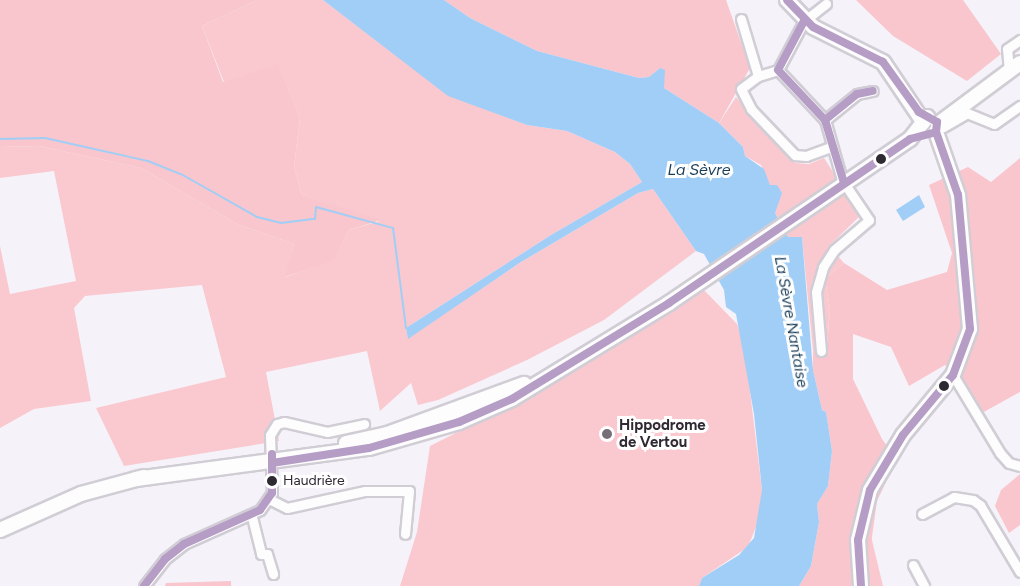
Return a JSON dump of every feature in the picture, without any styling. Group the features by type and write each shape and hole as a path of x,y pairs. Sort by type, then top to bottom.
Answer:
{"street":[{"path":"787,0 804,21 883,62 929,127 958,195 971,309 967,347 953,375 903,435 870,490 858,540 861,586"},
{"path":"826,4 804,21 778,70 758,76 744,85 741,94 795,155 806,156 831,147"},
{"path":"741,19 758,76"},
{"path":"0,530 81,494 136,479 194,466 369,448 459,422 512,399 704,279 1014,67 1007,49 1020,40"},
{"path":"778,70 825,120 831,147 844,183 869,220 834,250 822,267 816,292 821,351"},
{"path":"825,120 857,94 873,90"},
{"path":"929,127 967,113 994,124 1020,106"},
{"path":"272,459 348,443 412,425 564,368"},
{"path":"953,375 1000,453 1009,463 1020,466"},
{"path":"144,586 165,559 184,544 252,517 269,499 272,459 270,435 277,424 290,423 327,432 364,424"},
{"path":"269,499 286,508 365,491 409,491 405,534"},
{"path":"922,514 961,496 980,504 1020,572"},
{"path":"252,517 261,554 267,554 273,574"},
{"path":"913,565 924,586"}],"shaded area":[{"path":"0,0 257,0 202,26 223,82 278,64 300,118 294,167 302,195 381,220 349,230 334,260 285,277 294,244 237,224 141,168 39,146 0,147"},
{"path":"257,0 323,0 448,95 527,125 567,131 615,152 630,164 642,182 551,235 406,328 408,338 521,262 638,193 653,189 696,251 604,320 527,360 438,400 418,405 411,383 380,411 367,351 266,372 279,441 124,466 96,408 226,377 202,285 85,296 74,308 91,401 34,409 0,428 0,246 10,294 76,281 54,171 0,178 0,147 39,146 141,168 237,224 294,244 286,277 334,259 349,230 380,221 302,195 294,167 300,118 278,65 224,82 202,26"},
{"path":"444,0 726,0 750,68 719,123 664,88 660,68 649,77 639,78 537,51 470,18"},
{"path":"856,0 963,0 1001,54 967,81 893,36"},
{"path":"736,97 795,163 809,164 824,158 861,215 829,246 844,263 825,279 830,309 827,347 813,351 802,237 788,237 775,213 770,185 761,165 745,156 743,147 719,123"},
{"path":"1020,158 1020,392 982,413 967,386 945,365 909,386 891,347 853,334 853,379 882,439 897,459 877,501 865,586 799,586 811,566 819,522 817,504 828,486 832,451 826,412 822,410 813,370 813,351 827,347 830,309 825,279 844,263 887,290 947,272 952,253 929,185 968,167 991,182"},
{"name":"Hippodrome de Vertou","path":"702,288 737,324 744,342 762,490 760,517 748,547 702,578 699,586 400,586 417,532 430,446 533,394 612,348"},
{"path":"1020,474 1020,525 1009,533 995,506 1001,490"},
{"path":"870,532 883,586 865,586"},
{"path":"231,581 231,586 165,586 166,583"}],"water":[{"path":"323,0 444,0 470,18 537,51 639,78 649,77 660,68 665,70 664,88 719,123 743,147 745,156 764,169 770,185 777,185 782,193 775,213 788,237 802,237 813,370 822,410 826,412 832,451 828,486 817,504 819,522 811,566 799,586 699,586 702,578 739,555 754,538 762,490 754,414 736,314 726,307 724,290 704,254 696,251 653,189 638,193 521,262 408,339 406,328 551,235 642,182 630,164 615,152 567,131 527,125 448,96"},
{"path":"919,195 925,207 903,221 896,210"}],"waterway":[{"path":"0,139 45,138 148,161 181,174 257,217 281,223 315,219 316,207 393,228 406,328"}],"transit line":[{"path":"272,463 369,448 459,422 512,399 669,303 910,139 936,132 937,122 919,112 883,62 813,27 787,0"},
{"path":"804,21 778,70 825,120 844,183"},
{"path":"825,120 857,94 873,91"},
{"path":"861,586 858,540 870,490 903,435 953,375 970,329 958,195 936,132"},
{"path":"144,586 165,559 184,544 260,510 272,493 272,454"}],"place":[{"name":"Hippodrome de Vertou","path":"607,434"},
{"name":"Haudrière","path":"272,481"}],"water label":[{"name":"La Sèvre","path":"699,170"},
{"name":"La Sèvre Nantaise","path":"791,322"}]}
